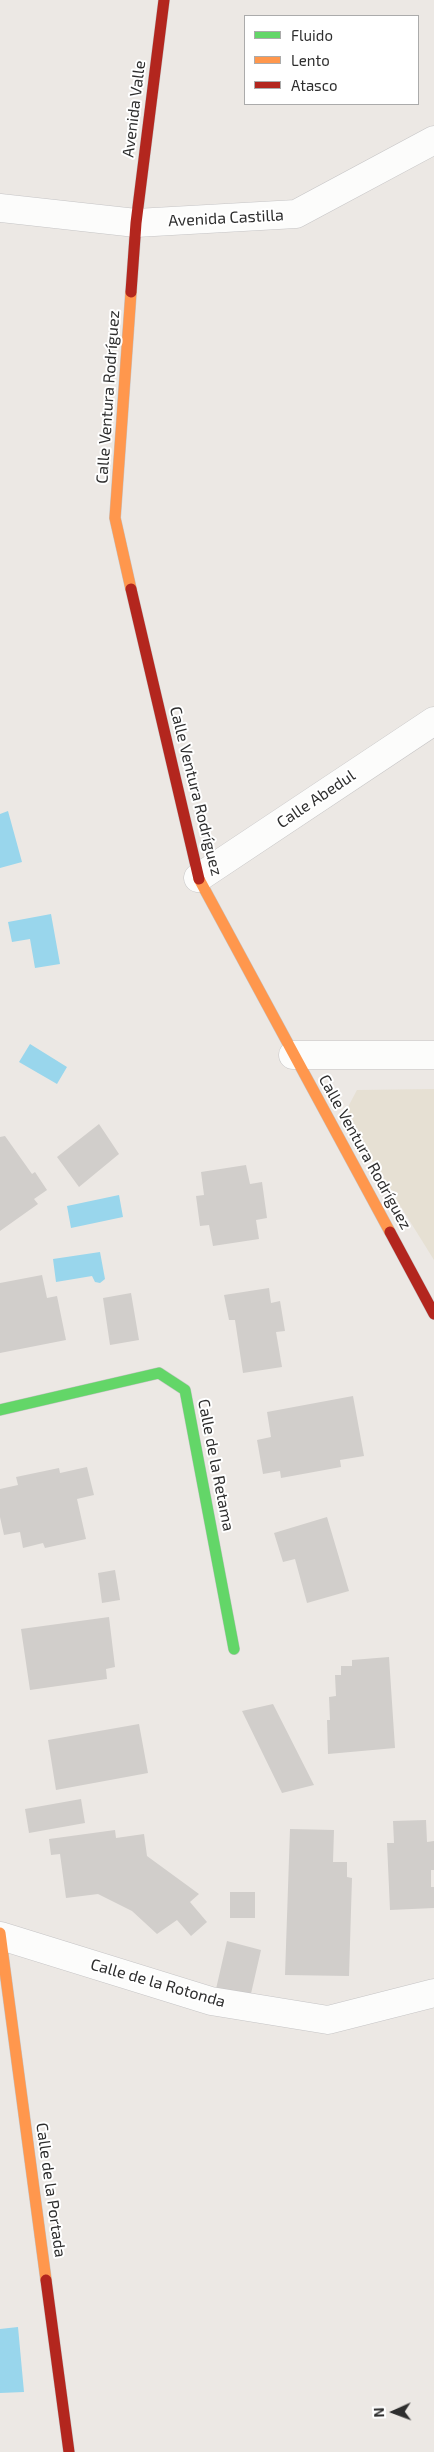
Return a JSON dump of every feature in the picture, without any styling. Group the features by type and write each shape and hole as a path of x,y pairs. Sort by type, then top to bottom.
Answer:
{"street":[{"name":"Avenida Valle","path":"136,223 164,0"},
{"name":"Avenida Castilla","path":"0,208 136,223 296,214 434,140"},
{"name":"Calle Ventura Rodríguez","path":"136,223 115,518 198,878 434,1314"},
{"name":"Calle Abedul","path":"198,878 434,721"},
{"path":"293,1055 434,1055"},
{"name":"Calle de la Retama","path":"0,1410 159,1373 185,1390 234,1649"},
{"name":"Calle de la Rotonda","path":"0,1934 211,2002 328,2020 434,1994"},
{"name":"Calle de la Portada","path":"0,1934 69,2452"}],"shaded area":[{"path":"434,1089 434,1260 350,1125 349,1105 357,1090"}],"water":[{"path":"8,811 22,862 0,868 0,814"},
{"path":"51,914 60,964 35,968 30,939 12,942 8,922"},
{"path":"30,1044 67,1067 57,1084 19,1062"},
{"path":"119,1195 123,1217 71,1228 67,1206"},
{"path":"100,1252 105,1279 100,1283 95,1282 92,1276 56,1282 53,1259"},
{"path":"18,2327 24,2392 0,2393 0,2329"}],"building":[{"path":"99,1124 119,1154 79,1187 57,1157"},
{"path":"5,1136 32,1174 35,1172 47,1190 34,1199 38,1204 0,1231 0,1137"},
{"path":"246,1165 250,1184 262,1182 267,1218 256,1220 259,1239 213,1246 209,1225 200,1226 196,1196 204,1195 201,1172"},
{"path":"42,1275 47,1298 57,1296 66,1340 0,1353 0,1283"},
{"path":"269,1288 271,1303 280,1301 285,1331 276,1332 282,1367 243,1373 235,1320 229,1320 224,1295"},
{"path":"131,1293 139,1340 110,1345 103,1298"},
{"path":"353,1396 364,1456 340,1460 341,1467 281,1478 280,1471 263,1474 257,1440 271,1437 267,1412"},
{"path":"87,1467 94,1495 77,1499 86,1539 45,1548 43,1543 23,1548 20,1532 4,1535 0,1517 0,1489 18,1485 16,1477 59,1468 60,1473"},
{"path":"327,1517 349,1591 307,1603 295,1559 283,1562 274,1533"},
{"path":"115,1570 120,1600 102,1603 98,1573"},
{"path":"109,1617 115,1667 106,1669 107,1679 30,1690 21,1629"},
{"path":"389,1657 395,1748 328,1754 327,1720 330,1720 329,1697 336,1696 335,1675 341,1675 341,1666 352,1666 352,1660"},
{"path":"273,1704 314,1785 282,1793 242,1711"},
{"path":"139,1724 148,1773 56,1790 48,1740"},
{"path":"81,1799 85,1823 29,1833 25,1809"},
{"path":"426,1820 427,1842 434,1841 434,1870 431,1870 431,1887 434,1887 434,1908 390,1910 387,1843 394,1843 393,1821"},
{"path":"290,1829 334,1830 333,1862 347,1862 347,1877 352,1878 349,1976 285,1975"},
{"path":"115,1830 116,1838 144,1834 147,1856 199,1894 190,1902 207,1922 191,1936 177,1920 157,1934 132,1911 98,1894 66,1898 60,1854 51,1855 49,1839"},
{"path":"230,1892 255,1892 255,1918 230,1918"},
{"path":"227,1941 261,1950 250,1998 216,1989"}],"traffic: fast":[{"path":"0,1410 159,1373 185,1390 234,1649"}],"traffic: slow":[{"path":"131,292 115,518 131,589"},
{"path":"199,879 390,1232"},
{"path":"0,1933 46,2280"}],"traffic: jam":[{"path":"131,292 136,223 164,0"},
{"path":"131,589 199,879"},
{"path":"390,1232 434,1314"},
{"path":"46,2280 69,2452"}]}
